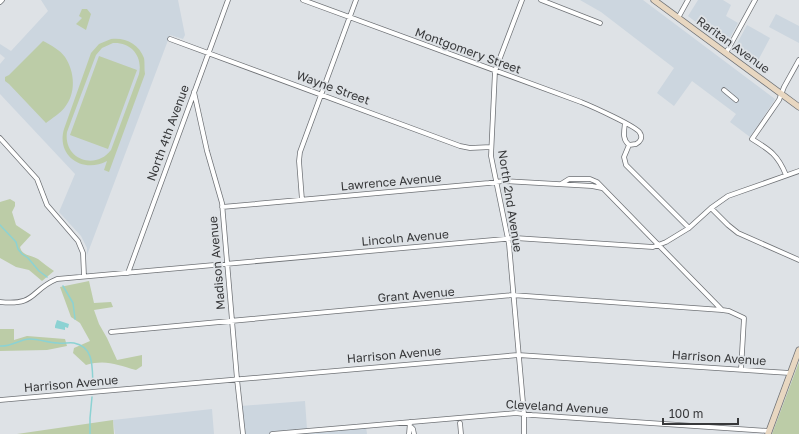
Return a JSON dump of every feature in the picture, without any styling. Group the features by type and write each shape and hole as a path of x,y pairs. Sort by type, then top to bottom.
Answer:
{"main road":[{"name":"Raritan Avenue","path":"654,0 799,107"},
{"path":"769,433 799,350"}],"street":[{"name":"North 4th Avenue","path":"128,273 228,0"},
{"name":"Montgomery Street","path":"303,0 572,98 636,129 641,134 640,140 633,145 629,145"},
{"path":"302,200 299,161 300,152 356,0"},
{"name":"North 2nd Avenue","path":"522,0 495,71 491,156 508,239 524,414 524,434"},
{"path":"541,0 600,23"},
{"path":"678,18 688,0"},
{"path":"726,53 755,0"},
{"name":"Wayne Street","path":"170,39 460,146 470,148 491,147"},
{"path":"786,175 776,156 752,139 779,100 799,60"},
{"path":"724,90 736,100"},
{"name":"Madison Avenue","path":"194,92 207,151 222,207 237,379 244,434"},
{"path":"625,123 624,138 629,145 624,157 626,165 689,228"},
{"path":"0,138 37,179 48,205 78,240 83,253 84,276"},
{"name":"Lincoln Avenue","path":"0,302 18,303 25,301 34,296 50,282 57,279 515,238 653,247 666,242 689,228 711,208 728,196 799,171"},
{"name":"Lawrence Avenue","path":"222,207 504,181 561,184 569,179 590,179 597,182 722,310 729,311 744,318 742,370"},
{"path":"711,208 728,226 738,233 799,260"},
{"name":"Grant Avenue","path":"111,332 512,295 722,310"},
{"name":"Harrison Avenue","path":"0,400 518,355 790,373"},
{"name":"Cleveland Avenue","path":"272,434 410,424 516,413 769,433"},
{"path":"460,423 461,434"},
{"path":"409,434 410,424"},
{"path":"410,424 414,434"}],"shaded area":[{"path":"41,0 178,0 185,35 183,39 170,35 87,255 87,248 81,236 59,212 75,174 0,94 0,64 5,58 0,54 0,44 11,51 48,11"},
{"path":"580,0 643,0 775,99 774,101 750,137 730,122 736,114 692,81 674,106 657,93 674,68 601,12"},
{"path":"698,0 723,0 731,5 726,16 738,23 726,45 688,16"},
{"path":"776,14 799,26 799,43 769,27"},
{"path":"747,25 770,38 755,66 733,51"},
{"path":"305,401 307,429 366,427 367,434 242,434 241,406"},
{"path":"212,409 214,434 115,434 113,420"}],"green space":[{"path":"82,9 87,9 91,14 86,30 76,24 82,18 79,16"},
{"path":"111,39 126,40 131,42 139,49 144,58 145,74 109,172 104,170 107,161 89,165 81,164 74,160 64,147 63,139 64,129 91,53 99,44","holes":["113,43 119,43 134,51 139,61 139,74 111,150 97,160 89,161 82,159 75,155 70,149 67,141 67,132 96,55 102,48"]},
{"path":"43,41 63,54 71,69 73,82 69,101 58,114 46,123 5,81 5,77 9,75"},
{"path":"99,56 137,70 108,149 70,135"},
{"path":"10,199 15,202 12,212 16,225 31,235 20,247 21,250 25,254 38,259 54,271 42,281 29,270 16,267 0,258 0,202"},
{"path":"89,281 94,303 111,302 113,307 94,310 99,324 117,360 142,355 142,366 136,370 106,363 93,363 86,365 73,353 74,348 90,341 80,323 71,317 60,287"},
{"path":"0,329 14,329 14,340 27,336 65,339 67,346 47,350 0,351"},
{"path":"799,362 799,434 772,434"},
{"path":"113,420 114,434 17,434"}],"water":[{"path":"57,320 69,324 68,328 65,327 65,330 55,328"}],"waterway":[{"path":"0,225 16,242 18,249 22,254 47,277"},
{"path":"63,286 73,303 75,319"},
{"path":"0,346 30,339 81,345 86,349 91,360 93,387"},
{"path":"90,434 92,397"}]}
